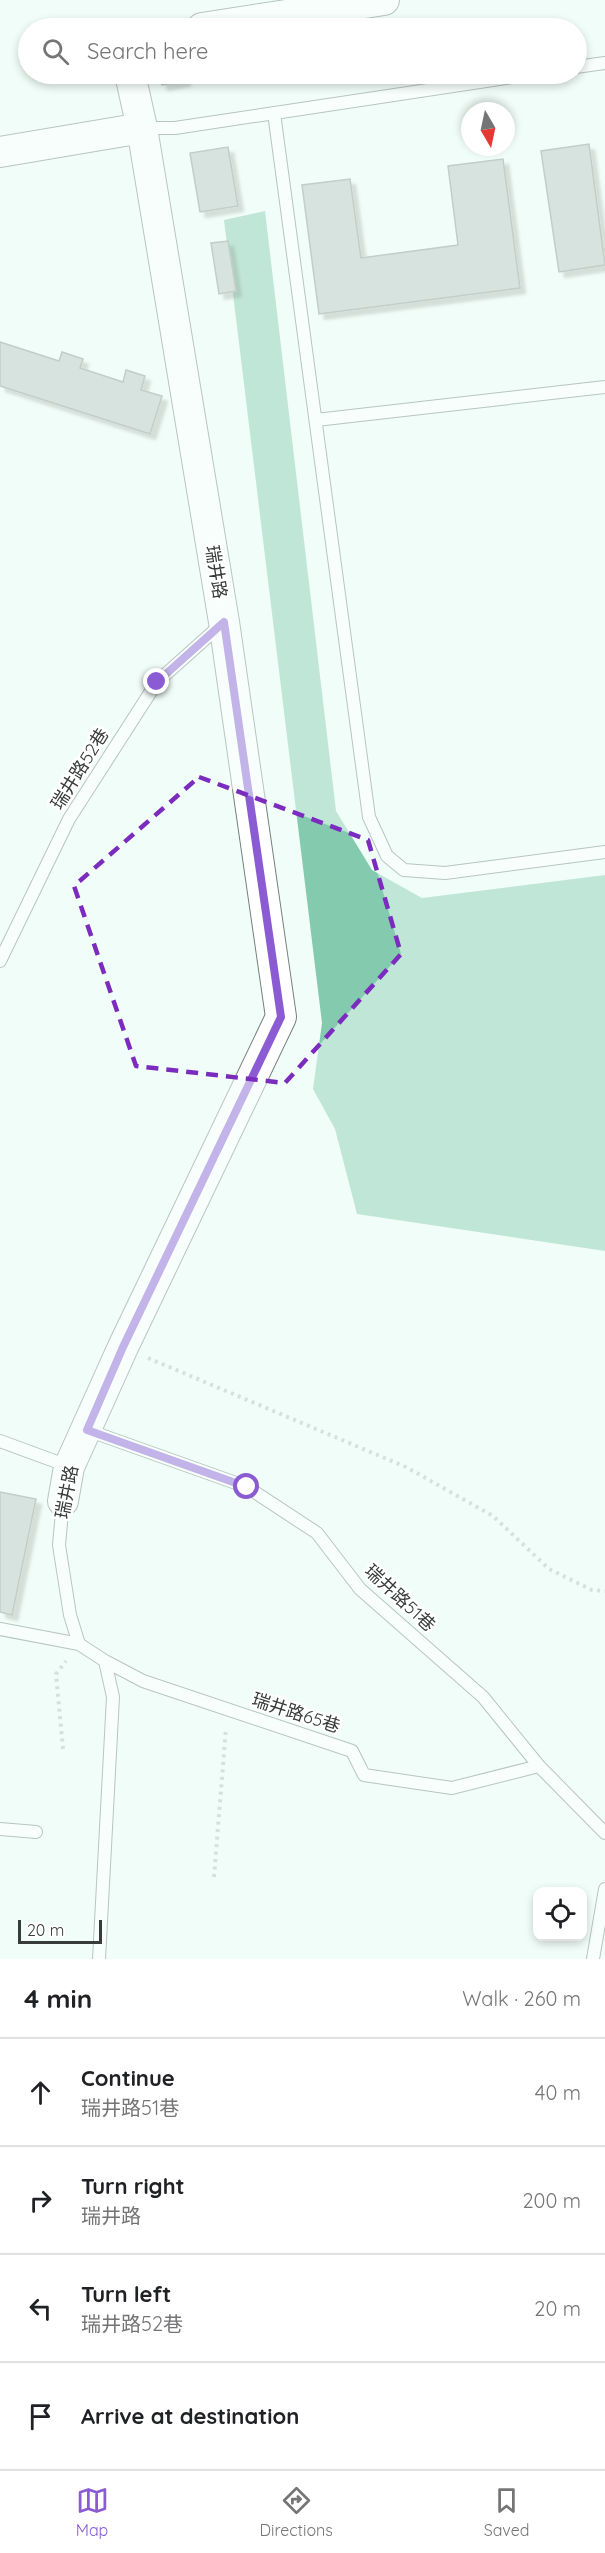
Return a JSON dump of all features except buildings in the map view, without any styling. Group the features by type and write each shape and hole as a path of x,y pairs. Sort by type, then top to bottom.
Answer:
{"street":[{"path":"267,18 384,0"},
{"name":"瑞井路","path":"63,1501 69,1467 123,1347 281,1017 224,622 142,128 132,84"},
{"path":"0,152 142,128"}],"lane":[{"path":"587,65 605,63"},
{"path":"142,128 176,128 467,84"},
{"path":"274,113 369,817 387,855 404,870 445,873 605,852"},
{"path":"316,420 605,387"},
{"name":"瑞井路52巷","path":"0,961 69,819 157,682 224,622"},
{"name":"瑞井路51巷","path":"87,1430 247,1487 317,1533 360,1589 483,1697 539,1766 605,1833"},
{"path":"0,1441 69,1467"},
{"name":"瑞井路","path":"63,1501 59,1545 70,1615 79,1644"},
{"path":"0,1629 79,1644 105,1661 113,1697 99,1959"},
{"name":"瑞井路65巷","path":"105,1661 143,1682 352,1751 364,1774 452,1788 539,1766"},
{"path":"0,1829 36,1832"},
{"path":"592,1959 605,1889"}],"path":[{"path":"123,1347 406,1467 493,1516 549,1569 592,1590 605,1591"},
{"path":"63,1749 56,1674 79,1644"},
{"path":"214,1877 228,1710"}],"highlighted area":[{"path":"199,777 368,840 401,954 285,1083 136,1066 74,886"}],"green space":[{"path":"265,211 336,811 372,870 422,898 605,875 605,1251 357,1214 335,1129 313,1089 322,1023 224,220"}],"route":[{"path":"157,682 224,622 281,1017 123,1347 87,1430 247,1487"}]}
